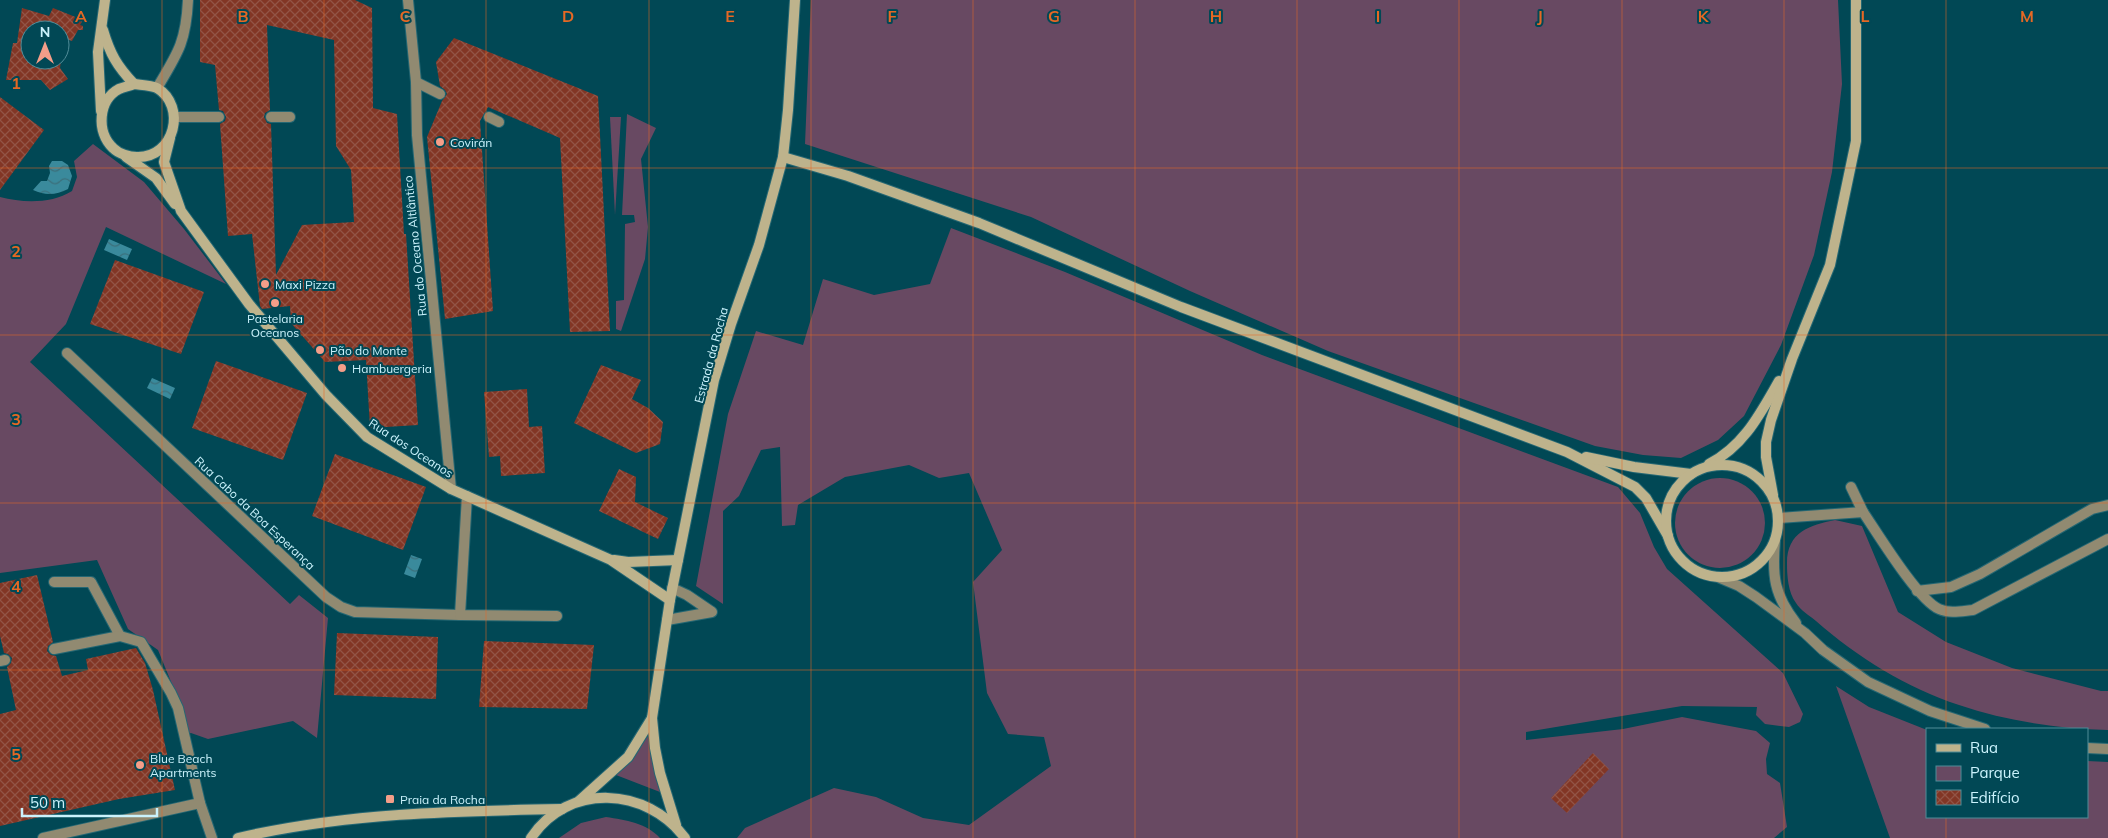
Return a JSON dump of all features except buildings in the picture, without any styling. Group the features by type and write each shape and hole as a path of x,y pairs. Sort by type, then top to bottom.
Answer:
{"street":[{"path":"105,0 98,52 101,121 104,137 119,153 156,178 181,212"},
{"path":"157,88 180,52 187,26 188,0"},
{"name":"Rua do Oceano Altlântico","path":"408,0 416,82 417,134 452,489"},
{"name":"Estrada da Rocha","path":"676,825 660,773 652,718 672,588 714,380 731,324 759,245 782,157 788,110 795,0"},
{"path":"1805,633 1780,600 1774,573 1775,541 1779,518 1768,470 1766,442 1771,420 1792,359 1830,265 1856,141 1856,0"},
{"path":"102,27 110,53 121,71 134,84"},
{"path":"416,82 440,94"},
{"path":"101,121 101,115 107,100 119,89 134,84 157,88 169,102 174,117 174,126 170,138 160,150 140,157 119,153"},
{"path":"270,116 290,116"},
{"path":"174,117 219,117"},
{"path":"488,117 499,122"},
{"name":"Rua dos Oceanos","path":"170,138 164,162 181,212 249,304 326,395 366,436 452,489 611,560"},
{"path":"782,157 848,176 979,223 1181,307 1568,452 1635,487 1646,498 1675,552 1687,565 1697,572 1720,578 1747,591 1868,682 1930,712 1982,728"},
{"name":"Rua Cabo da Boa Esperança","path":"67,353 326,597 341,607 355,612 373,614 557,616"},
{"path":"1668,536 1666,524 1669,501 1674,491 1691,474 1725,455 1745,436 1756,422 1792,359"},
{"path":"1568,452 1634,467 1691,474"},
{"path":"1702,468 1725,465 1748,471 1758,477 1773,495"},
{"path":"1851,487 1863,512 1917,591 1938,609 1954,612 1973,610 2108,538"},
{"path":"460,615 467,496"},
{"path":"1917,591 1951,587 1980,574 2092,509 2108,505"},
{"path":"1779,518 1863,512"},
{"path":"1720,578 1743,574 1754,568 1770,552 1775,541"},
{"path":"611,560 628,562 678,560"},
{"path":"611,560 670,600"},
{"path":"54,582 90,582 120,636"},
{"path":"667,620 712,612 687,595 672,588"},
{"path":"54,649 120,636 141,642 178,708 200,804 212,838"},
{"name":"Estrada da Rocha","path":"575,804 628,757 652,718"},
{"path":"2088,748 2108,749"},
{"path":"531,838 548,820 562,810 594,799 613,797 633,801 652,808 676,825 685,838"},
{"path":"43,838 200,804"},
{"path":"238,838 269,831 348,819 446,811 562,810"}],"green space":[{"path":"811,0 1838,0 1842,84 1832,172 1814,255 1781,345 1744,416 1718,440 1681,458 1643,455 1595,446 1328,351 1190,291 1031,217 805,144"},
{"path":"627,114 656,128 641,159 648,227 645,259 621,331 616,329 616,301 624,300 625,224 635,222 634,215 622,215"},
{"path":"610,117 621,117 615,215"},
{"path":"93,144 144,182 184,229 226,284 106,227 66,324 30,362 290,604 299,595 328,618 317,738 293,721 208,739 191,733 188,734 183,711 158,650 128,629 97,560 0,573 0,197 37,201 55,198 72,191 77,177 74,161"},
{"path":"951,228 1065,272 1262,355 1618,487 1640,513 1654,547 1667,569 1783,673 1803,714 1800,722 1789,727 1765,724 1756,715 1757,707 1682,706 1526,732 1526,740 1623,729 1682,717 1756,731 1770,743 1766,759 1767,774 1780,783 1787,827 1774,838 737,838 745,828 834,788 876,797 923,818 969,825 1051,766 1044,737 1008,734 987,693 973,582 1002,550 969,473 939,478 909,465 845,477 798,505 795,525 782,526 780,447 761,450 739,496 723,511 723,604 696,586 728,414 756,331 803,345 823,279 874,295 930,284"},
{"path":"1720,478 1729,479 1745,486 1757,498 1764,514 1764,532 1757,548 1745,560 1729,567 1720,568 1711,567 1695,560 1683,548 1676,532 1675,523 1676,514 1683,498 1695,486 1711,479"},
{"path":"1835,520 1862,526 1898,612 1946,642 2012,668 2101,691 2108,691 2108,730 2033,723 1977,711 1920,690 1883,670 1848,647 1796,603 1790,589 1787,563 1791,544 1802,532 1817,524"},
{"path":"1836,686 1869,707 1926,730 1926,818 2088,818 2088,761 2108,762 2108,838 1890,838"},
{"path":"649,735 655,775 660,792 616,775"},
{"path":"606,817 642,826 660,838 559,838 581,823"}],"water":[{"path":"52,161 62,161 68,165 72,176 68,189 51,194 33,190 41,181 47,181 50,173 49,166"},
{"path":"109,239 132,249 127,260 104,250"},
{"path":"152,378 175,388 170,399 147,388"},
{"path":"411,555 422,559 415,578 404,574"}],"place":[{"name":"Covirán","path":"440,142"},
{"name":"Maxi Pizza","path":"265,284"},
{"name":"Pastelaria Oceanos","path":"275,303"},
{"name":"Pão do Monte","path":"320,350"},
{"name":"Hambuergeria","path":"342,368"},
{"name":"Blue Beach Apartments","path":"140,765"},
{"name":"Praia da Rocha","path":"390,799"}]}
